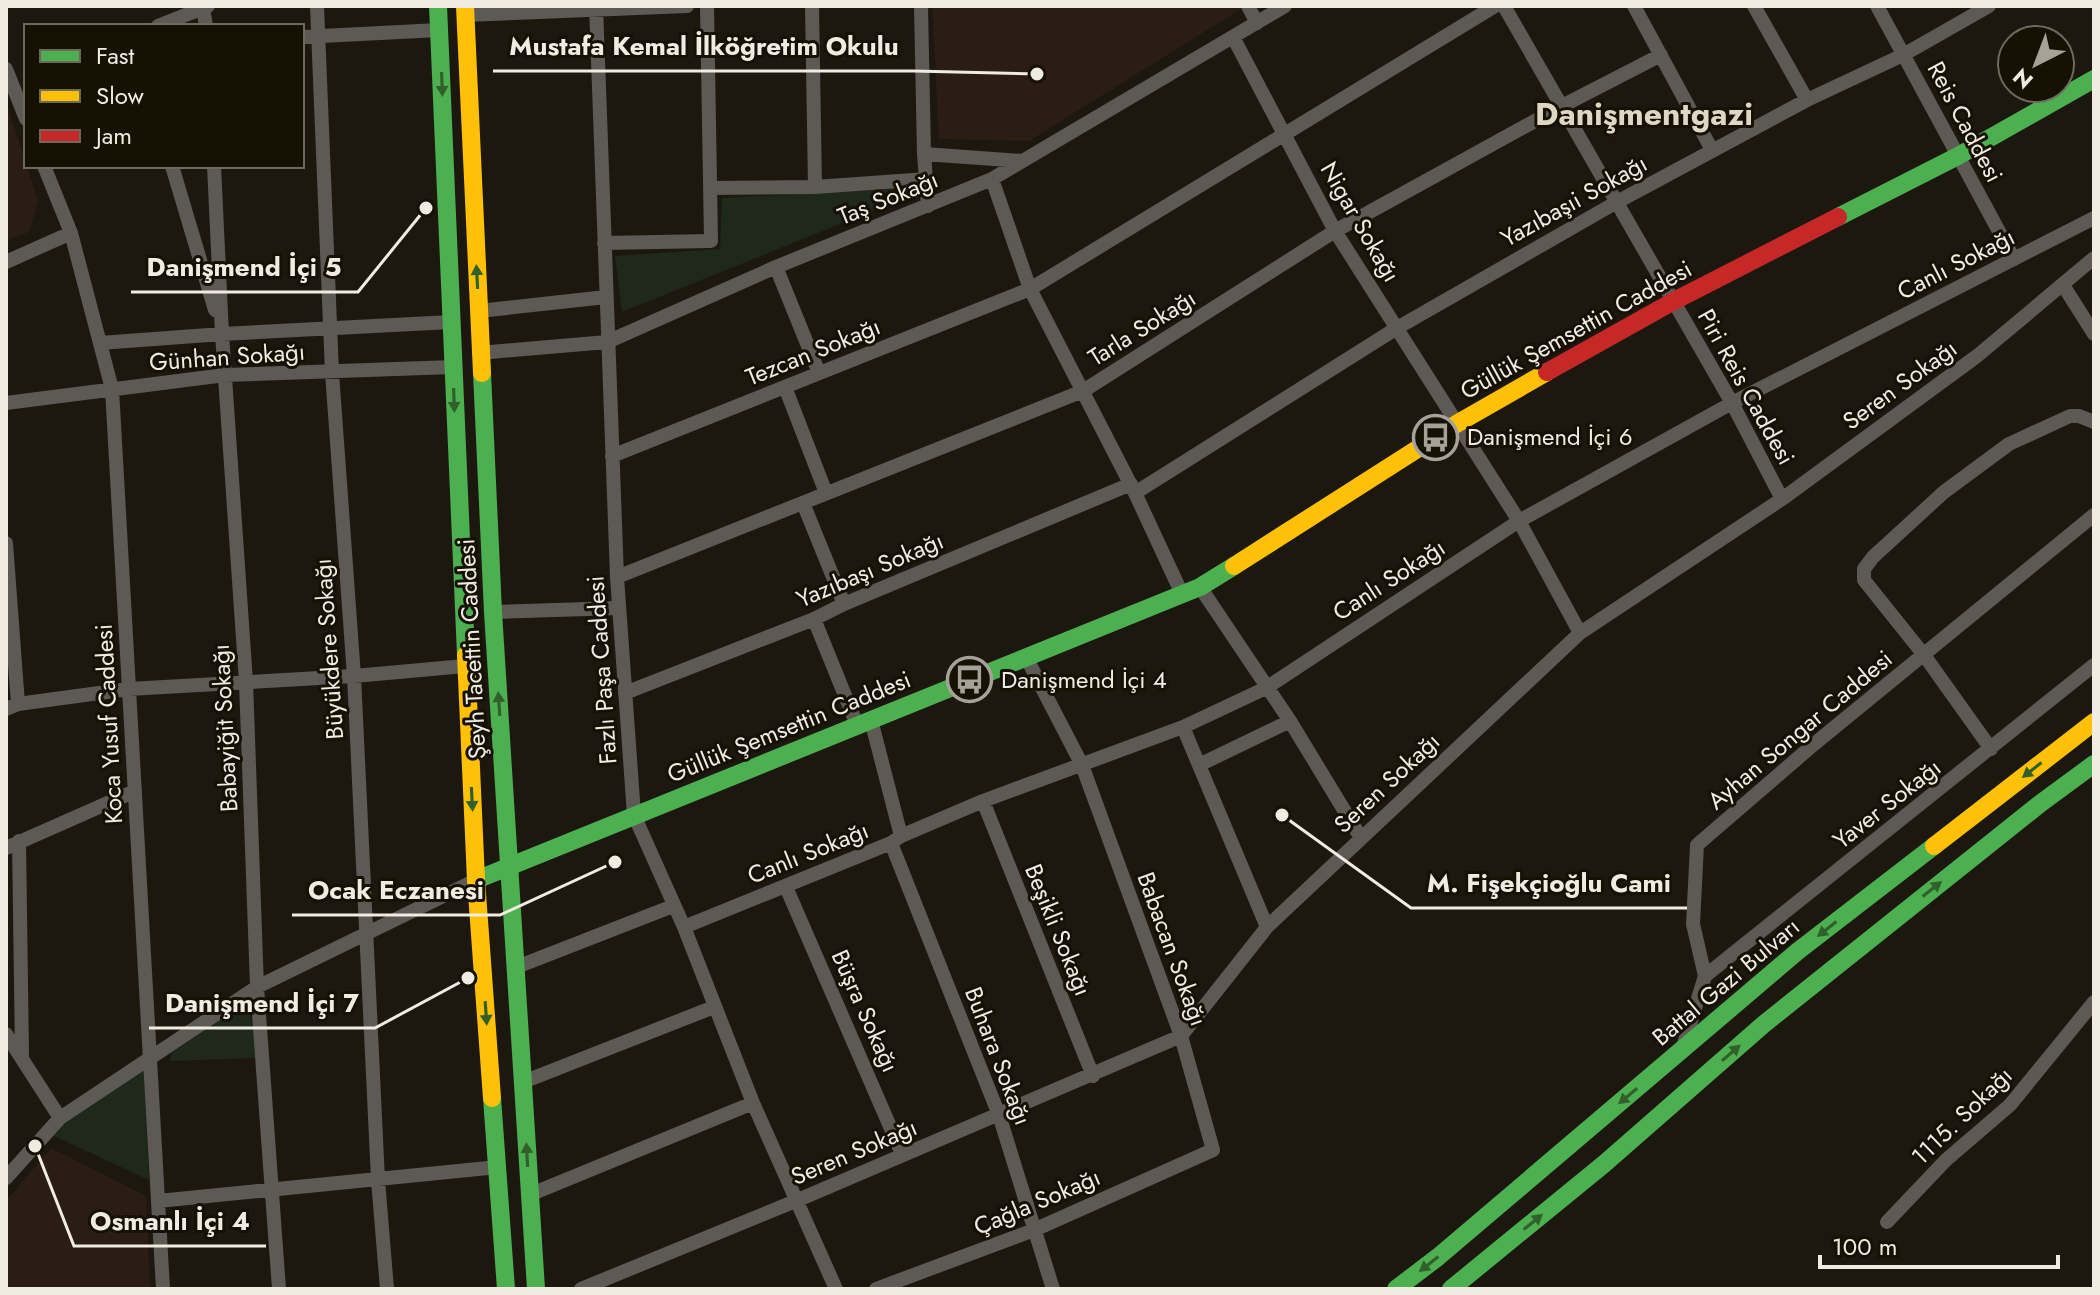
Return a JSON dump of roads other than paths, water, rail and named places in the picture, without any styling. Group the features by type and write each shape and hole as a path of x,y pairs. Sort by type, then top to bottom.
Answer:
{"street":[{"name":"Büyükdere Sokağı","path":"317,6 332,373 354,676 378,1180 387,1289"},
{"name":"Şeyh Tacettin Caddesi","path":"438,6 476,880 506,1289"},
{"path":"465,11 687,6"},
{"path":"604,243 711,241 707,6"},
{"path":"812,6 815,187"},
{"path":"921,6 928,206"},
{"path":"1248,6 1257,23"},
{"name":"Taş Sokağı","path":"479,353 607,342 776,267 992,179 1285,6"},
{"name":"Tezcan Sokağı","path":"612,456 1030,289 1495,6"},
{"name":"Piri Reis Caddesi","path":"1504,6 1732,403 1782,499"},
{"path":"1634,6 1712,150"},
{"path":"1754,6 1807,100"},
{"name":"Reis Caddesi","path":"1877,6 2014,259"},
{"name":"Yazıbaşıi Sokağı","path":"1133,489 1397,328 1617,202 1807,100 1903,55 1989,6"},
{"path":"163,24 205,7"},
{"name":"Fazlı Paşa Caddesi","path":"596,8 617,577 634,815 684,927 753,1103 836,1289"},
{"name":"Şeyh Tacettin Caddesi","path":"465,11 493,612 536,1289"},
{"path":"304,37 439,30"},
{"name":"Nigar Sokağı","path":"1233,37 1335,231 1519,521 1580,633"},
{"name":"Tarla Sokağı","path":"617,577 1083,391 1335,231 1661,55"},
{"path":"6,69 19,81 24,108"},
{"name":"Güllük Şemsettin Caddesi","path":"476,880 1200,587 1458,423 1674,301 1958,156 2094,79"},
{"path":"924,154 1023,161"},
{"name":"Koca Yusuf Caddesi","path":"45,168 71,233 112,389 163,1289"},
{"path":"173,168 222,334"},
{"name":"Babayiğit Sokağı","path":"214,168 246,682 257,987 279,1289"},
{"path":"710,188 815,187 927,179"},
{"path":"992,179 1030,289 1133,489 1182,594"},
{"name":"Canlı Sokağı","path":"684,927 786,887 983,801 1183,727 1266,688 1519,521 1732,403 2094,218"},
{"path":"6,262 71,233"},
{"name":"Seren Sokağı","path":"581,1289 1093,1076 1181,1036 1267,927 1580,633 1782,499 1977,356 2094,258"},
{"path":"776,267 819,373"},
{"path":"2063,285 2094,334"},
{"path":"479,311 606,297"},
{"path":"100,343 451,322"},
{"name":"Günhan Sokağı","path":"6,403 225,375 453,367"},
{"path":"785,387 826,493"},
{"path":"1991,749 1924,655 1864,580 1864,569 1873,557 1944,492 2009,444 2070,416 2094,422"},
{"name":"Yazıbaşı Sokağı","path":"625,693 1133,489"},
{"path":"803,503 844,604"},
{"name":"Ayhan Songar Caddesi","path":"1705,976 1693,924 1697,845 2094,515"},
{"path":"6,543 12,706 129,689 465,666"},
{"path":"1200,587 1290,721 1361,838"},
{"path":"493,612 619,608"},
{"name":"Buhara Sokağı","path":"814,619 864,722 896,840 999,1115 1053,1289"},
{"name":"Babacan Sokağı","path":"1026,657 1082,765 1181,1036 1213,1150"},
{"name":"Yaver Sokağı","path":"1705,976 2094,665"},
{"path":"1201,764 1290,721"},
{"name":"Battal Gazi Bulvarı","path":"1396,1289 1438,1257 1798,951 2094,722"},
{"path":"1183,727 1267,927"},
{"path":"1451,1289 1604,1164 1764,1024 2094,764"},
{"path":"22,1056 12,845 135,791"},
{"name":"Beşikli Sokağı","path":"983,801 1093,1076"},
{"path":"6,1178 60,1118 257,987 476,880"},
{"name":"Büşra Sokağı","path":"786,887 902,1154"},
{"path":"514,968 673,906"},
{"path":"1682,1050 1705,976"},
{"name":"1115. Sokağı","path":"1887,1222 1946,1160 2010,1105 2094,1002"},
{"path":"523,1082 714,1007"},
{"path":"6,1034 60,1118"},
{"path":"529,1195 753,1103"},
{"name":"Çağla Sokağı","path":"876,1289 1034,1230 1213,1150"},
{"path":"158,1201 498,1167"}],"place":[{"name":"Mustafa Kemal İlköğretim Okulu","path":"1037,74"},
{"name":"Danişmend İçi 5","path":"426,208"},
{"name":"Danişmend İçi 6","path":"1436,437"},
{"name":"Danişmend İçi 4","path":"970,680"},
{"name":"M. Fişekçioğlu Cami","path":"1282,815"},
{"name":"Ocak Eczanesi","path":"615,862"},
{"name":"Danişmend İçi 7","path":"468,978"},
{"name":"Osmanlı İçi 4","path":"35,1146"}],"district":[{"name":"Danişmentgazi","path":"1644,114"}]}
